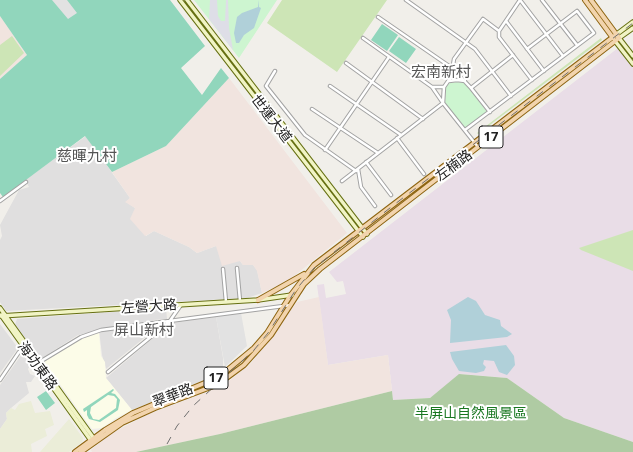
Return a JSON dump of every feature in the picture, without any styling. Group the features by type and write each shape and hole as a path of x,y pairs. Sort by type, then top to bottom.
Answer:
{"main road":[{"path":"585,0 616,37"},
{"path":"591,0 616,37"},
{"name":"左楠路","path":"306,273 358,231 616,37"},
{"name":"左楠路","path":"297,294 304,284 320,269 478,147 616,37"},
{"path":"258,300 306,273"},
{"name":"翠華路","path":"81,452 93,441 133,413 219,377 254,348 267,333 306,273"},
{"name":"翠華路","path":"75,452 134,417 221,382 244,365 258,351 271,335 297,294"}],"street":[{"name":"世運大道","path":"180,0 363,237"},
{"name":"世運大道","path":"187,0 367,234"},
{"path":"406,0 475,49 511,96"},
{"path":"532,80 499,37 499,31 520,0 564,56"},
{"path":"542,0 577,45"},
{"path":"465,130 594,33 577,11 527,49"},
{"path":"378,17 452,68 466,81 490,112"},
{"path":"443,104 444,87 448,81 453,61 466,42 483,20 499,31"},
{"path":"506,22 544,71"},
{"name":"左楠路","path":"616,37 633,22"},
{"name":"左楠路","path":"616,37 633,28"},
{"path":"616,37 633,56"},
{"path":"616,37 633,64"},
{"path":"363,38 432,87 443,104 478,147"},
{"path":"471,88 513,55"},
{"path":"325,150 390,57"},
{"path":"346,63 423,118"},
{"path":"276,71 266,86 305,134 325,150 357,170 361,187 375,206"},
{"path":"448,81 466,81"},
{"path":"330,86 401,135"},
{"path":"432,87 444,87"},
{"path":"342,181 443,104"},
{"path":"312,109 341,127 378,154"},
{"path":"398,138 424,174"},
{"path":"366,162 391,195"},
{"path":"0,201 26,182"},
{"path":"237,268 240,301"},
{"path":"223,269 226,302"},
{"name":"左營大路","path":"2,316 258,300 297,294"},
{"path":"37,363 85,335 117,327 291,304"},
{"path":"108,372 172,319 181,305"},
{"name":"海功東路","path":"0,308 2,316 93,441"},
{"path":"0,380 19,352 26,347"}],"shaded area":[{"path":"52,0 67,0 77,13 68,19"},
{"path":"210,0 217,0 218,16 221,21 225,21 226,0 228,0 229,28 233,50 209,19"},
{"path":"0,16 27,55 0,79"},
{"path":"618,48 633,68 633,442 564,418 507,378 460,374 430,398 393,400 388,355 328,365 317,285 324,284 326,298 346,294 343,281 337,282 329,272"},
{"path":"229,78 347,233 288,281 262,293 257,271 253,265 243,265 240,261 222,266 216,246 197,253 189,247 154,231 145,236 130,219 135,208 125,202 130,198 112,172 166,146"},
{"path":"86,136 130,198 126,202 135,208 146,236 154,231 189,247 197,253 216,246 240,261 243,265 253,265 257,270 262,293 247,298 6,311 0,302 0,240 2,236 0,225 19,190 29,187 25,180"},
{"path":"319,297 328,365 388,355 392,391 220,434 136,452 92,452 91,450 110,434 149,414 223,386 251,363 297,302"},
{"name":"屏山新村","path":"166,308 167,319 153,320 154,330 106,369 102,355 99,330 78,335 42,358 38,358 15,325 17,319"},
{"path":"241,313 247,346 225,367 216,317"},
{"path":"216,317 223,358 223,368 214,376 132,410 106,378 171,323"},
{"path":"0,324 18,348 0,373"},
{"path":"99,333 101,356 105,362 106,378 132,410 116,418 102,428 92,429 44,362 81,339"},
{"path":"22,354 25,355 31,364 28,369 30,374 35,376 31,382 26,382 29,393 6,413 7,419 0,429 0,385"},
{"path":"31,401 35,413 50,411 54,425 45,429 47,436 31,444 32,452 0,452 0,429 7,419 6,413 11,408 15,410 19,404"},
{"path":"69,419 83,438 82,442 69,452 40,452"}],"green space":[{"path":"0,0 170,0 205,46 181,68 202,95 221,68 229,78 166,146 112,172 85,136 3,197 0,193 0,79 27,55 0,16"},
{"path":"194,0 277,0 239,58"},
{"path":"282,0 387,0 337,72 267,23"},
{"path":"382,24 398,35 387,51 371,40"},
{"path":"12,36 24,53 0,76 0,45"},
{"path":"399,37 416,49 406,63 389,51"},
{"path":"601,38 602,40 478,134 477,133"},
{"path":"450,83 465,83 487,112 465,128 445,103 446,86"},
{"path":"633,230 633,271 579,248"},
{"name":"半屏山自然風景區","path":"459,374 507,378 564,418 633,442 633,452 136,452 220,434 392,391 393,400 430,398"},
{"path":"113,389 114,390 111,393 115,394 120,400 118,410 100,422 89,419 87,410 84,412 83,409","holes":["108,395 114,396 117,399 116,408 99,420 93,419 90,413 91,407"]},
{"path":"46,391 55,403 46,410 37,397"}],"water":[{"path":"259,0 259,7 261,8 254,28 244,35 239,43 236,43 234,33 237,17 242,13 258,7"},
{"path":"468,297 476,301 485,315 500,320 501,326 512,334 507,337 450,343 451,320 447,310"},
{"path":"506,345 514,356 515,365 507,375 499,372 494,361 484,360 483,364 486,367 484,371 476,373 459,371 450,352"}],"railway":[{"path":"167,444 177,426 193,406 254,350 268,333 295,291 314,268 395,204 633,23"}],"district":[{"name":"宏南新村","path":"441,73"},
{"name":"慈暉九村","path":"87,157"},
{"name":"屏山新村","path":"144,331"}]}
